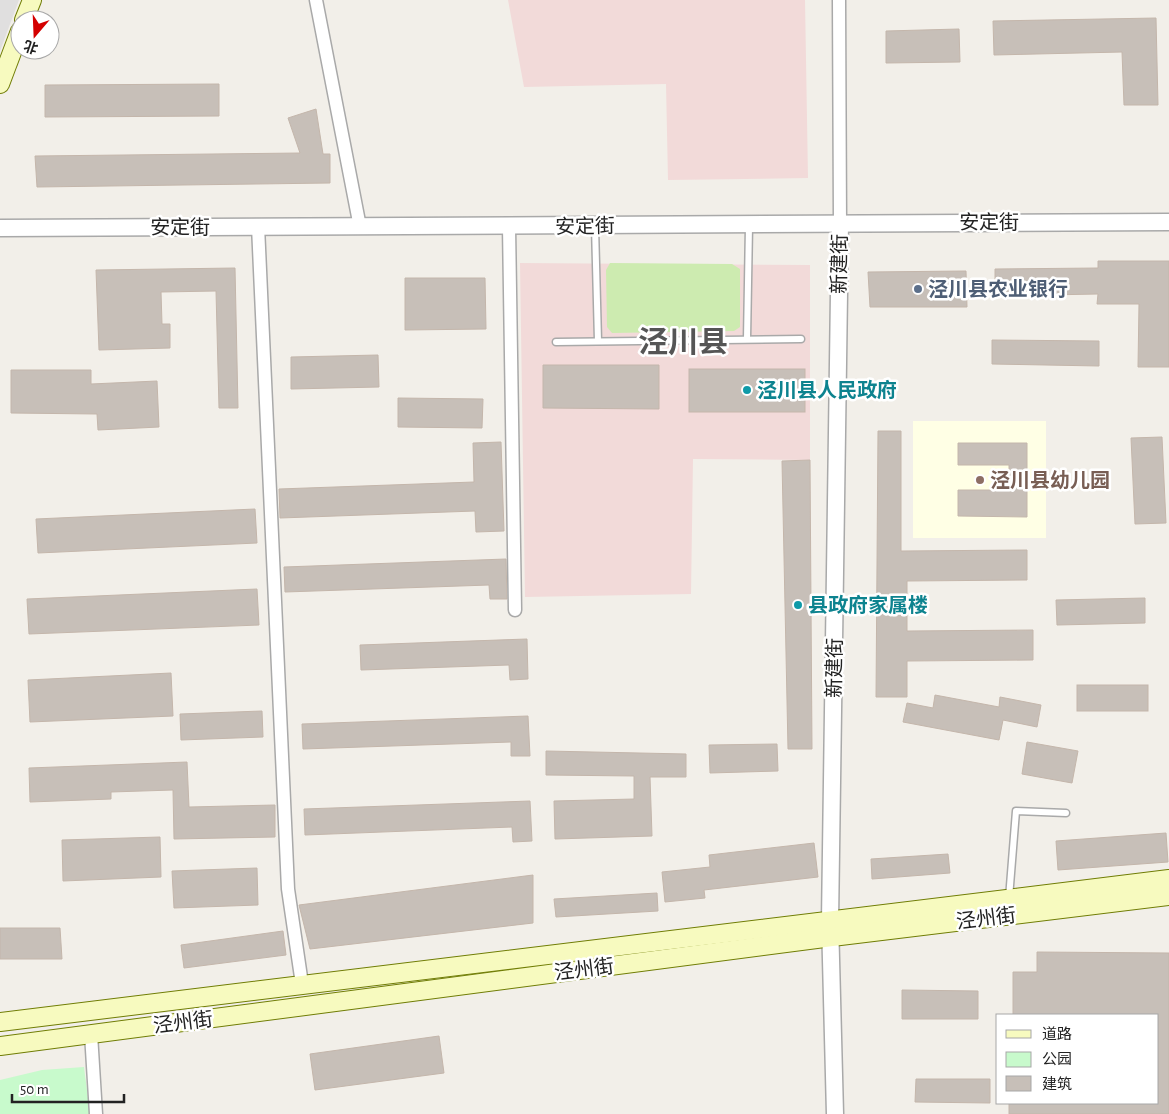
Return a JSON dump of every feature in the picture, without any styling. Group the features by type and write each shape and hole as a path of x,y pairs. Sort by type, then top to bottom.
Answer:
{"main road":[{"path":"0,84 10,58"},
{"name":"泾州街","path":"0,1046 831,929 1009,899 1169,880"},
{"name":"泾州街","path":"0,1022 302,984 1169,896"}],"street":[{"path":"316,0 360,227"},
{"path":"838,0 840,223"},
{"name":"安定街","path":"0,228 509,227 1169,222"},
{"name":"新建街","path":"835,1114 831,929 840,223"},
{"path":"258,226 288,889 302,984"},
{"path":"509,227 515,610"},
{"path":"91,1034 96,1114"}],"lane":[{"path":"747,340 749,224"},
{"path":"595,226 598,341"},
{"path":"556,342 801,339"},
{"path":"1009,899 1016,812 1066,813"}],"shaded area":[{"path":"0,0 19,0 15,10 10,10 10,24 0,51"},
{"path":"508,0 805,0 808,178 668,180 666,84 524,87"},
{"path":"520,263 810,265 810,460 693,459 691,594 525,597"},
{"name":"泾川县幼儿园","path":"913,421 1046,421 1046,538 913,538"}],"green space":[{"path":"610,263 732,264 740,269 740,327 734,331 612,333 607,327 606,270"},
{"path":"84,1067 90,1114 0,1114 0,1080 42,1070"}],"building":[{"path":"1156,18 1158,105 1124,105 1122,52 994,55 993,21"},
{"path":"959,29 960,62 886,63 886,31"},
{"path":"219,84 219,116 45,117 45,85"},
{"path":"316,109 323,154 330,154 330,183 37,187 35,156 300,153 288,118"},
{"path":"1098,261 1169,261 1169,367 1138,367 1139,304 1097,304 1098,294 995,296 995,269 1098,268"},
{"path":"235,268 238,408 219,408 216,291 161,292 162,324 170,324 170,348 99,350 96,270"},
{"name":"泾川县农业银行","path":"966,271 967,307 870,307 868,272"},
{"path":"405,278 485,278 486,329 405,330"},
{"path":"992,340 1099,341 1099,366 992,364"},
{"path":"378,355 379,387 291,389 291,357"},
{"path":"543,365 659,365 659,409 543,408"},
{"name":"泾川县人民政府","path":"689,369 805,369 805,412 689,412"},
{"path":"11,370 91,370 91,384 157,381 159,427 98,430 97,414 11,413"},
{"path":"398,398 483,399 482,428 398,427"},
{"path":"878,431 901,431 901,551 1027,550 1027,580 907,581 907,631 1033,630 1033,660 907,661 907,697 876,697"},
{"path":"1162,437 1166,523 1135,524 1131,438"},
{"path":"501,442 504,531 476,532 475,511 280,518 279,489 474,482 473,443"},
{"path":"958,443 1027,443 1027,517 958,516 958,490 1009,490 1009,465 958,465"},
{"name":"县政府家属楼","path":"810,460 812,749 788,749 782,461"},
{"path":"255,509 257,543 38,553 36,519"},
{"path":"506,559 507,599 490,599 489,585 285,592 284,567"},
{"path":"257,589 259,625 29,634 27,599"},
{"path":"1145,598 1145,623 1057,625 1056,600"},
{"path":"527,639 528,679 510,680 509,665 361,670 360,645"},
{"path":"171,673 173,716 30,722 28,680"},
{"path":"1077,685 1148,685 1148,711 1077,711"},
{"path":"935,695 999,707 1000,697 1041,705 1037,727 1003,720 999,740 903,722 907,703 933,708"},
{"path":"262,711 263,737 181,740 180,714"},
{"path":"528,716 530,756 511,756 511,742 303,749 302,724"},
{"path":"1027,742 1078,751 1072,783 1022,774"},
{"path":"777,744 778,771 710,773 709,745"},
{"path":"546,751 686,754 686,777 650,777 652,836 555,839 554,801 634,799 634,776 546,775"},
{"path":"187,762 189,807 275,805 275,837 174,839 173,790 111,792 111,799 30,802 29,768"},
{"path":"530,801 532,841 513,842 512,827 305,835 304,809"},
{"path":"1166,833 1168,862 1058,870 1056,841"},
{"path":"160,837 161,877 63,881 62,840"},
{"path":"814,843 818,877 704,890 705,898 665,902 662,872 710,867 709,855"},
{"path":"948,854 950,873 872,879 871,859"},
{"path":"257,868 258,905 174,908 172,871"},
{"path":"533,875 533,923 310,949 299,905"},
{"path":"657,893 658,911 556,917 554,899"},
{"path":"0,928 60,928 62,959 0,959"},
{"path":"283,931 286,955 184,968 181,945"},
{"path":"1037,952 1169,953 1169,1114 1009,1114 1009,1104 1159,1104 1159,1014 1013,1014 1013,972 1037,972"},
{"path":"902,990 978,991 978,1019 902,1019"},
{"path":"439,1036 444,1073 315,1090 310,1054"},
{"path":"916,1079 990,1079 990,1103 915,1102"}],"place":[{"name":"泾川县农业银行","path":"918,289"},
{"name":"泾川县人民政府","path":"747,390"},
{"name":"泾川县幼儿园","path":"980,480"},
{"name":"县政府家属楼","path":"798,605"}],"district":[{"name":"泾川县","path":"683,342"}]}
